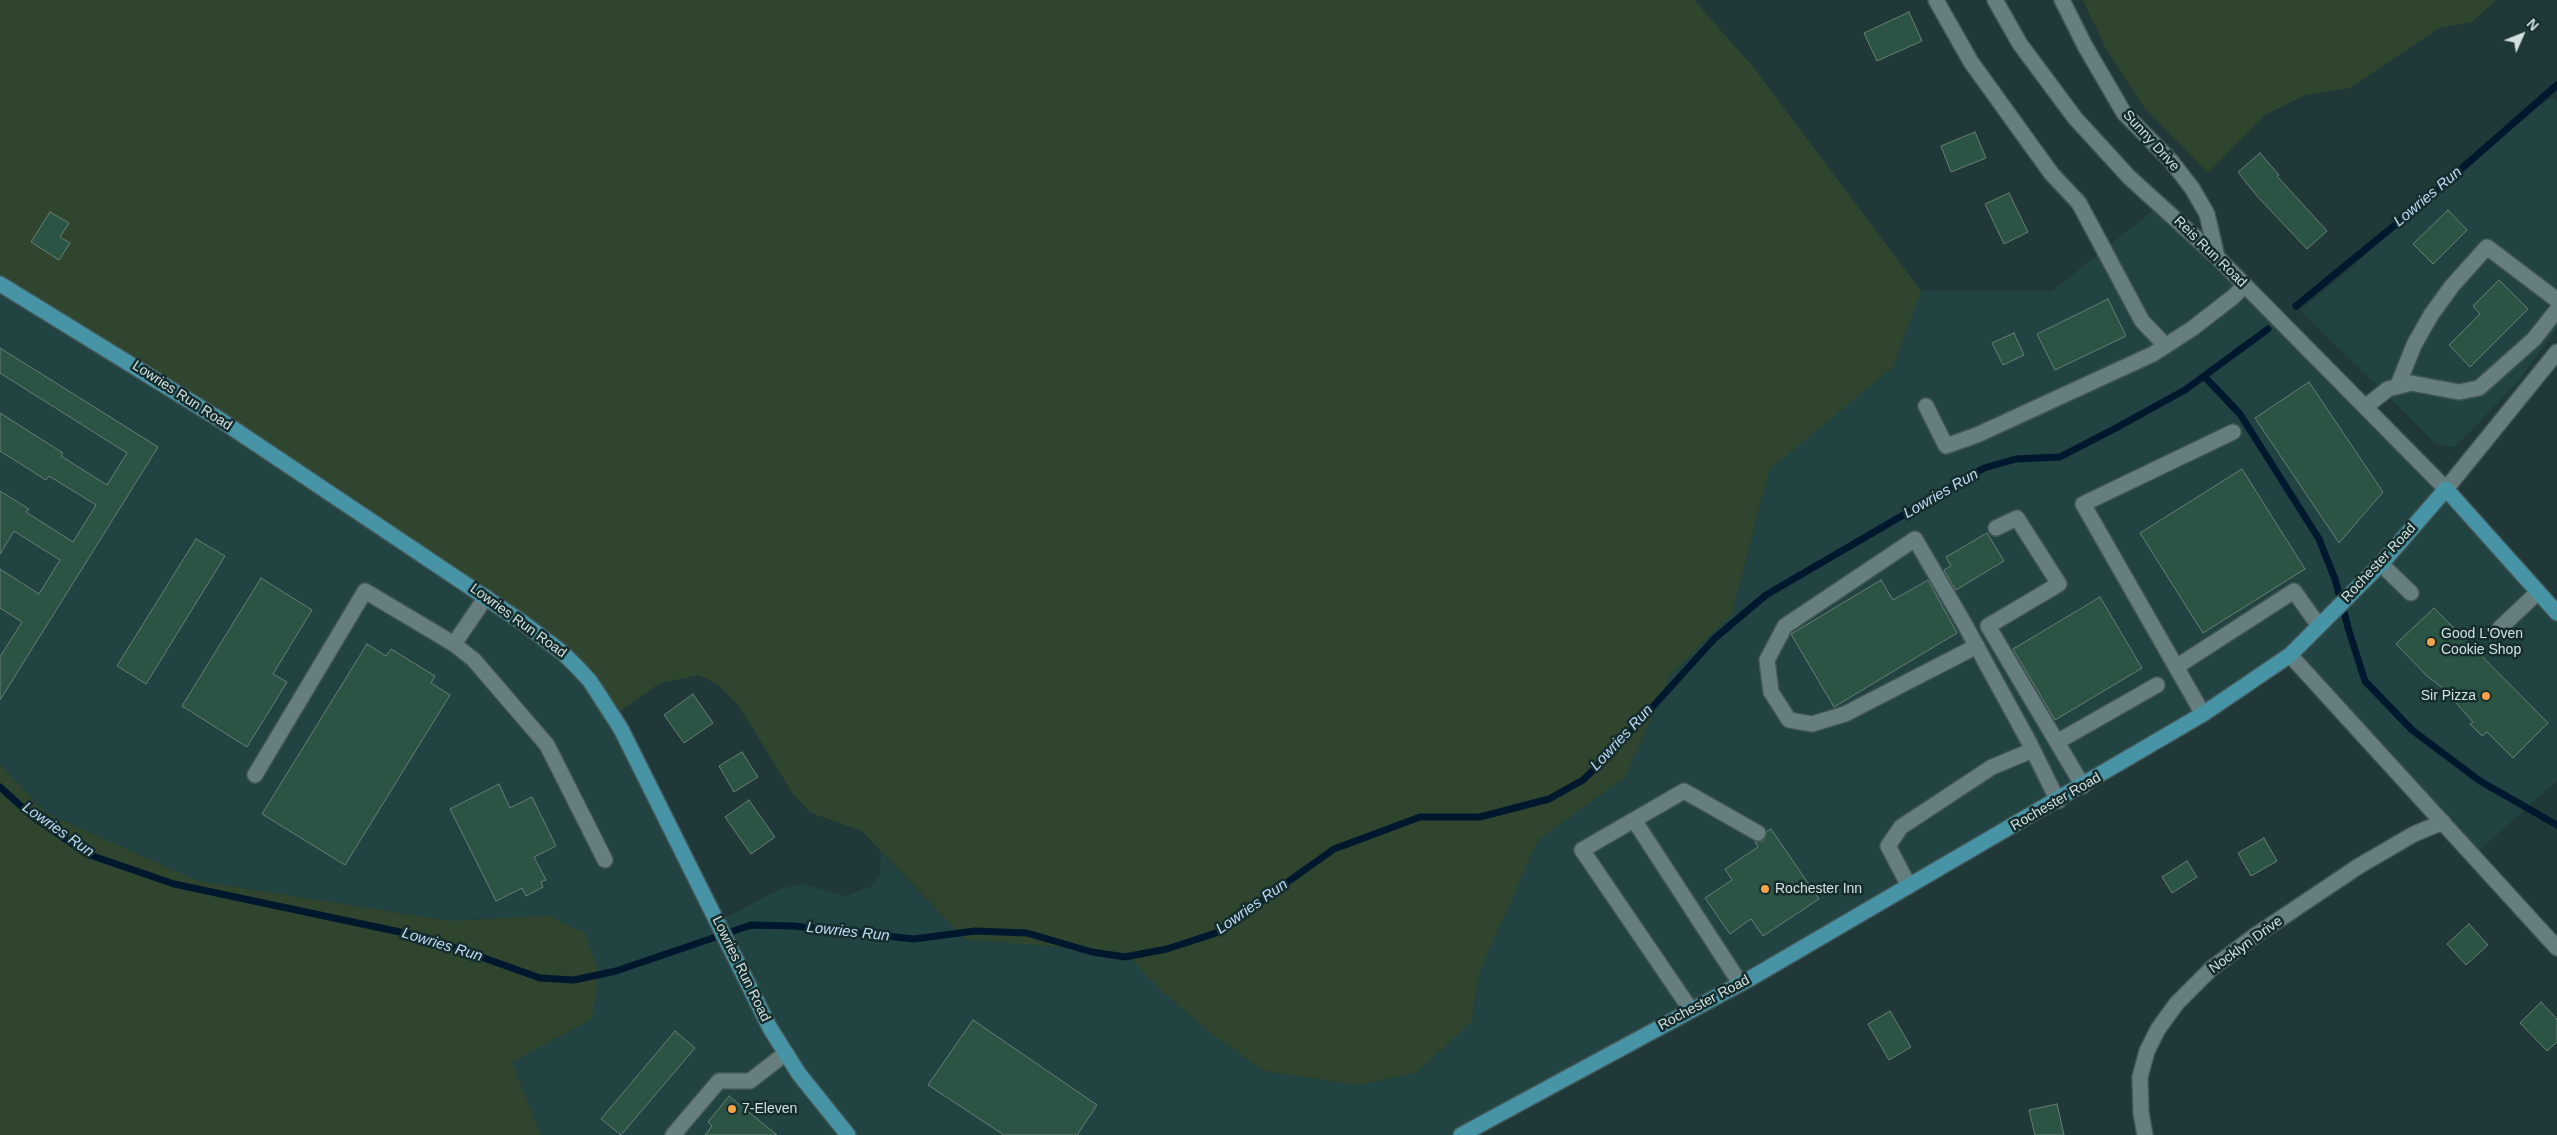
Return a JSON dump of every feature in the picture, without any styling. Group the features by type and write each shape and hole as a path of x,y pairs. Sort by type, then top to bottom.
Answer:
{"main road":[{"name":"Lowries Run Road","path":"0,284 204,409 486,597 563,653 590,681 601,697 645,773 744,980 786,1053 799,1074 848,1135"},
{"name":"Rochester Road","path":"1461,1135 1740,983 2058,801 2203,714 2290,655 2351,596 2446,489"},
{"path":"2446,489 2557,613"}],"street":[{"path":"1936,0 1971,62 2051,173 2079,204 2142,321 2165,345"},
{"name":"Reis Run Road","path":"1994,0 2020,44 2075,118 2129,177 2217,257 2446,489"},
{"name":"Sunny Drive","path":"2062,0 2085,46 2124,113 2171,161 2192,188 2207,214 2217,257"},
{"path":"2398,385 2414,345 2431,315 2452,286 2487,247 2557,300"},
{"path":"1926,406 1946,446 1977,435 2145,358 2193,328 2233,297 2245,285"},
{"path":"2366,407 2388,389 2398,385 2411,383 2426,384 2459,392 2479,388 2534,339 2557,310"},
{"name":"Rochester Road","path":"2446,489 2557,352"},
{"path":"2203,714 2083,504 2233,432"},
{"path":"1996,528 2018,518 2059,584 1988,626 2083,786"},
{"path":"1977,646 1845,714 1812,724 1789,720 1771,692 1767,660 1785,626 1915,539 1977,646 2058,801"},
{"path":"2381,564 2411,593"},
{"path":"255,775 365,591 454,644 474,660 547,746 605,860"},
{"path":"2176,667 2294,591 2319,626"},
{"path":"2500,628 2538,592"},
{"path":"454,644 486,597"},
{"path":"2290,655 2557,948"},
{"path":"2057,742 2157,685"},
{"path":"1909,886 1888,846 1901,827 1992,767 2033,750"},
{"path":"1691,1010 1582,850 1684,791 1758,833"},
{"path":"1634,820 1740,983"},
{"name":"Nocklyn Drive","path":"2145,1135 2140,1077 2151,1044 2176,1003 2212,968 2256,935 2359,866 2414,834 2442,822"},
{"path":"673,1135 719,1081 750,1081 786,1053"}],"shaded area":[{"path":"2552,98 2557,102 2557,329 2516,384 2455,447 2436,444 2300,310 2348,271 2502,128"},
{"path":"2160,205 2557,613 2557,781 2474,855 2290,655 2203,714 1461,1135 541,1135 512,1062 592,1019 549,916 450,921 198,881 46,813 0,765 0,284 438,565 590,681 717,922 780,889 802,884 844,896 870,887 880,874 881,852 965,939 1126,953 1161,990 1214,1036 1265,1071 1358,1085 1416,1073 1472,1021 1478,975 1538,840 1625,777 1670,675 1732,614 1769,470 1893,367 1921,291 2052,291"}],"green space":[{"path":"0,0 1694,0 1754,68 1921,291 1893,367 1769,470 1732,614 1670,675 1625,777 1538,840 1478,975 1472,1021 1416,1073 1358,1085 1265,1071 1214,1036 1161,990 1126,953 965,939 862,831 811,813 793,794 739,706 718,685 699,675 660,683 613,716 563,653 0,284"},
{"path":"2083,0 2496,0 2472,22 2439,28 2350,88 2305,95 2265,115 2208,173 2144,107 2105,47"},
{"path":"0,765 46,813 198,881 450,921 549,916 585,933 599,973 592,1019 512,1062 541,1135 0,1135"}],"building":[{"path":"1909,12 1922,41 1877,61 1864,33"},
{"path":"1975,132 1986,158 1951,172 1941,146"},
{"path":"2260,153 2279,175 2277,176 2327,231 2307,249 2256,195 2238,172"},
{"path":"2009,193 2028,232 2004,244 1985,204"},
{"path":"2448,210 2467,230 2433,264 2413,244"},
{"path":"50,212 69,223 60,237 70,243 59,260 31,242"},
{"path":"2499,280 2528,309 2470,367 2449,345 2480,314 2473,306"},
{"path":"2108,299 2126,336 2055,370 2037,334"},
{"path":"2014,333 2024,355 2003,365 1992,343"},
{"path":"0,348 158,447 0,700 0,657 22,622 0,608 0,569 39,594 60,560 14,531 0,554 0,491 29,509 26,512 73,542 96,505 49,476 46,480 0,451 0,413 63,453 61,456 107,485 127,453 0,373"},
{"path":"2309,382 2383,492 2339,543 2255,418"},
{"path":"2242,469 2305,569 2203,633 2140,533"},
{"path":"1987,533 2004,561 1956,590 1944,570 1951,566 1946,557"},
{"path":"196,539 225,556 146,684 117,666"},
{"path":"261,578 312,610 273,674 287,682 247,747 182,706"},
{"path":"1881,580 1893,600 1928,580 1957,633 1834,707 1791,634"},
{"path":"2100,597 2142,668 2055,720 2013,649"},
{"path":"2434,608 2548,723 2513,758 2487,732 2482,736 2470,724 2473,722 2443,688 2427,676 2396,644"},
{"path":"367,644 386,656 391,649 435,676 431,683 450,695 345,865 262,814"},
{"path":"693,694 713,723 684,743 664,715"},
{"path":"742,752 758,777 734,792 719,766"},
{"path":"499,784 510,808 532,797 556,846 534,857 546,880 541,882 543,887 526,896 522,888 496,901 450,809"},
{"path":"749,800 775,837 751,854 725,817"},
{"name":"Rochester Inn","path":"1771,829 1819,899 1763,936 1751,919 1730,934 1705,898 1732,880 1725,869 1758,847 1755,842 1763,841 1767,831"},
{"path":"2264,838 2277,861 2251,876 2238,853"},
{"path":"2187,861 2197,877 2172,893 2162,877"},
{"path":"2469,924 2488,945 2466,965 2447,944"},
{"path":"2541,1002 2557,1019 2557,1042 2547,1051 2520,1023"},
{"path":"1890,1011 1911,1047 1889,1060 1868,1024"},
{"path":"973,1020 1097,1105 1077,1135 1004,1135 928,1085"},
{"path":"675,1031 695,1048 621,1135 601,1119"},
{"name":"7-Eleven","path":"729,1096 777,1135 705,1135 712,1126 708,1122"},
{"path":"2057,1104 2064,1135 2035,1135 2029,1110"}],"waterway":[{"name":"Lowries Run","path":"2296,306 2428,198 2557,85"},
{"name":"Lowries Run","path":"0,787 32,816 87,854 174,884 428,938 540,978 574,980 616,971 751,925 793,926 914,939 975,931 1027,933 1092,952 1125,957 1167,949 1216,933 1334,849 1420,817 1480,817 1549,799 1583,780 1608,756 1715,638 1766,595 1984,468 2016,459 2060,457 2114,429 2185,390 2268,329"},
{"path":"2204,376 2240,414 2319,539 2335,579 2365,681 2412,730 2480,781 2557,825"}],"place":[{"name":"Good L'Oven Cookie Shop","path":"2431,642"},
{"name":"Sir Pizza","path":"2486,696"},
{"name":"Rochester Inn","path":"1765,889"},
{"name":"7-Eleven","path":"732,1109"}]}
